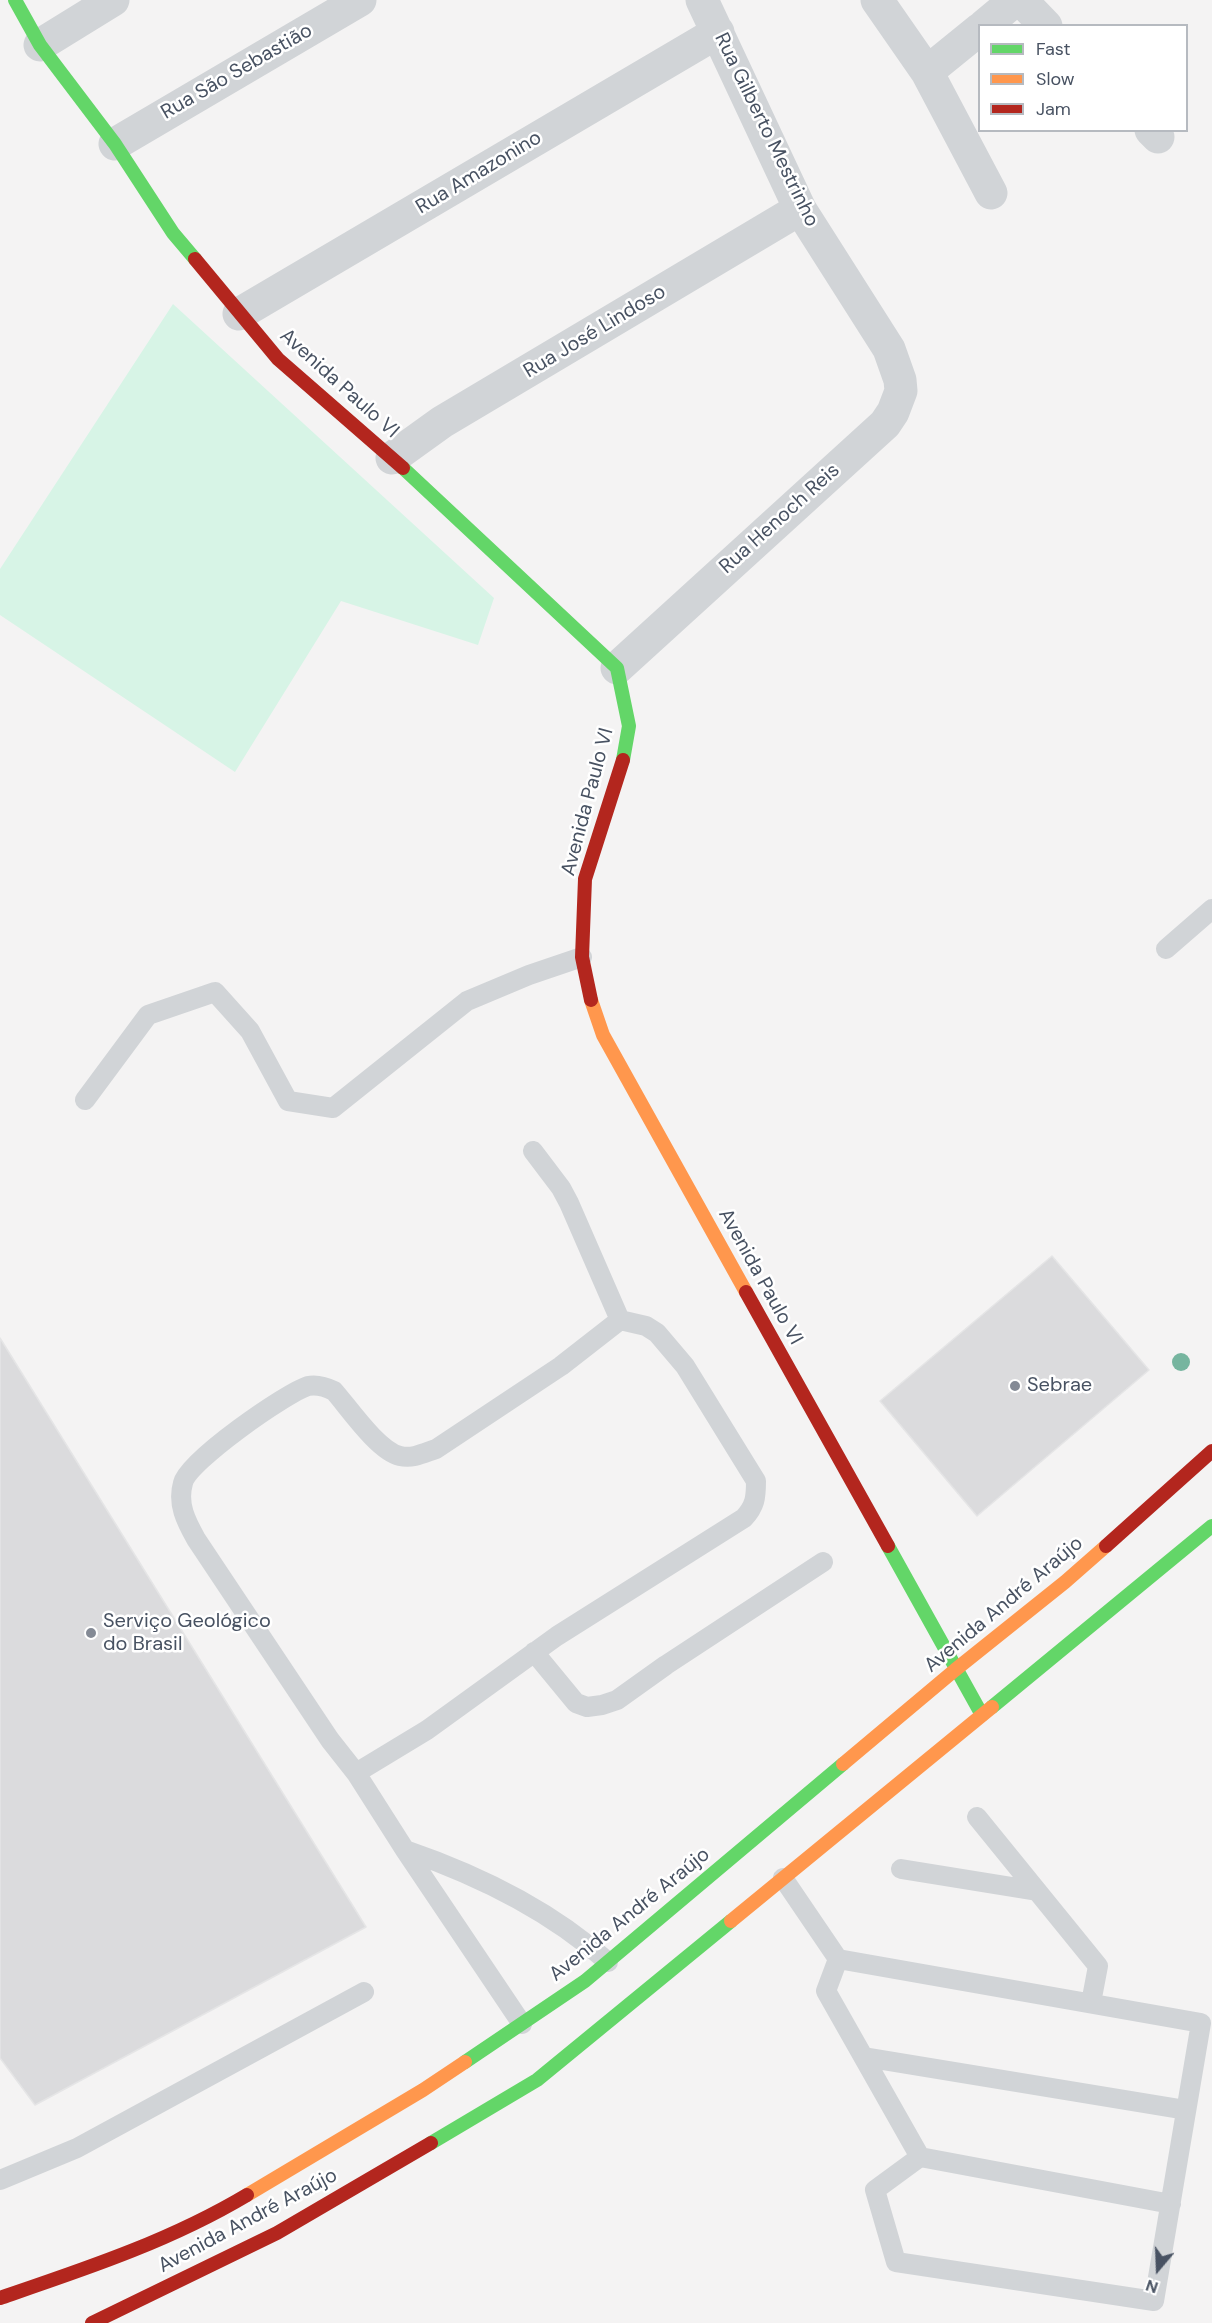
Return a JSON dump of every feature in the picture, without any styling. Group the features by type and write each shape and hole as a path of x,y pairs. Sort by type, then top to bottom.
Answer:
{"main road":[{"name":"Avenida Paulo VI","path":"15,0 40,45 115,144 173,233 278,360 392,458 616,668 629,726 622,767 585,879 582,957 592,1005 603,1035 982,1715"},
{"name":"Avenida André Araújo","path":"0,2298 110,2261 218,2212 423,2090 585,1982 956,1670 1065,1582 1212,1451"},
{"name":"Avenida André Araújo","path":"92,2323 277,2233 537,2080 1212,1526"}],"street":[{"path":"40,45 113,0"},
{"name":"Rua São Sebastião","path":"115,144 360,0"},
{"name":"Rua Gilberto Mestrinho","path":"702,0 800,209 890,349"},
{"path":"877,0 927,72 991,193"},
{"path":"986,24 1015,0"},
{"path":"1020,0 1044,24"},
{"path":"927,72 978,31"},
{"name":"Rua Amazonino","path":"239,314 718,32"},
{"name":"Rua José Lindoso","path":"392,458 442,422 800,209"},
{"name":"Rua Henoch Reis","path":"616,668 885,424 893,412 901,391 900,380 890,349"}],"lane":[{"path":"1166,949 1212,909"},
{"path":"85,1101 148,1015 215,992 250,1031 288,1101 333,1108 467,1001 529,975 582,957"},
{"path":"533,1151 561,1188 569,1203 620,1320"},
{"path":"356,1773 427,1730 557,1636 744,1518 753,1508 756,1500 756,1481 685,1366 657,1333 638,1323 620,1320 561,1366 436,1449 417,1456 402,1457 391,1453 382,1446 334,1391 324,1386 310,1386 293,1393 220,1444 189,1471 183,1482 181,1499 184,1518 196,1539 330,1740 356,1773 522,2024"},
{"path":"534,1652 576,1703 587,1707 602,1705 617,1700 666,1665 823,1562"},
{"path":"977,1817 1098,1966 1091,2003"},
{"path":"405,1850 447,1865 500,1889 580,1937 608,1962"},
{"path":"901,1869 1037,1891"},
{"path":"783,1878 838,1959 1201,2023 1171,2204 1154,2301 896,2262 875,2190 920,2157 1171,2204"},
{"path":"838,1959 826,1990 920,2157"},
{"path":"0,2180 77,2148 364,1992"},
{"path":"864,2057 1186,2110"}],"green space":[{"path":"173,304 494,598 478,645 341,601 235,772 0,615 0,569"}],"building":[{"path":"1052,1256 1149,1370 977,1516 880,1401"},
{"name":"Serviço Geológico do Brasil","path":"0,1338 366,1927 35,2105 0,2058"}],"traffic: fast":[{"path":"15,0 40,45 115,144 173,233 195,259"},
{"path":"403,468 617,668 629,726 623,760"},
{"path":"992,1707 1212,1526"},
{"path":"888,1546 982,1715"},
{"path":"465,2062 585,1981 843,1764"},
{"path":"431,2143 537,2080 731,1921"}],"traffic: slow":[{"path":"591,1000 603,1035 746,1292"},
{"path":"843,1764 1106,1546"},
{"path":"731,1921 992,1707"},
{"path":"247,2195 423,2090 465,2062"}],"traffic: jam":[{"path":"195,259 278,359 403,468"},
{"path":"591,1000 582,957 585,879 623,760"},
{"path":"746,1292 888,1546"},
{"path":"1106,1546 1212,1451"},
{"path":"92,2323 277,2233 431,2143"},
{"path":"0,2298 95,2265 157,2240 247,2195"}],"place":[{"name":"Sebrae","path":"1015,1386"},
{"name":"Serviço Geológico do Brasil","path":"91,1633"}]}
